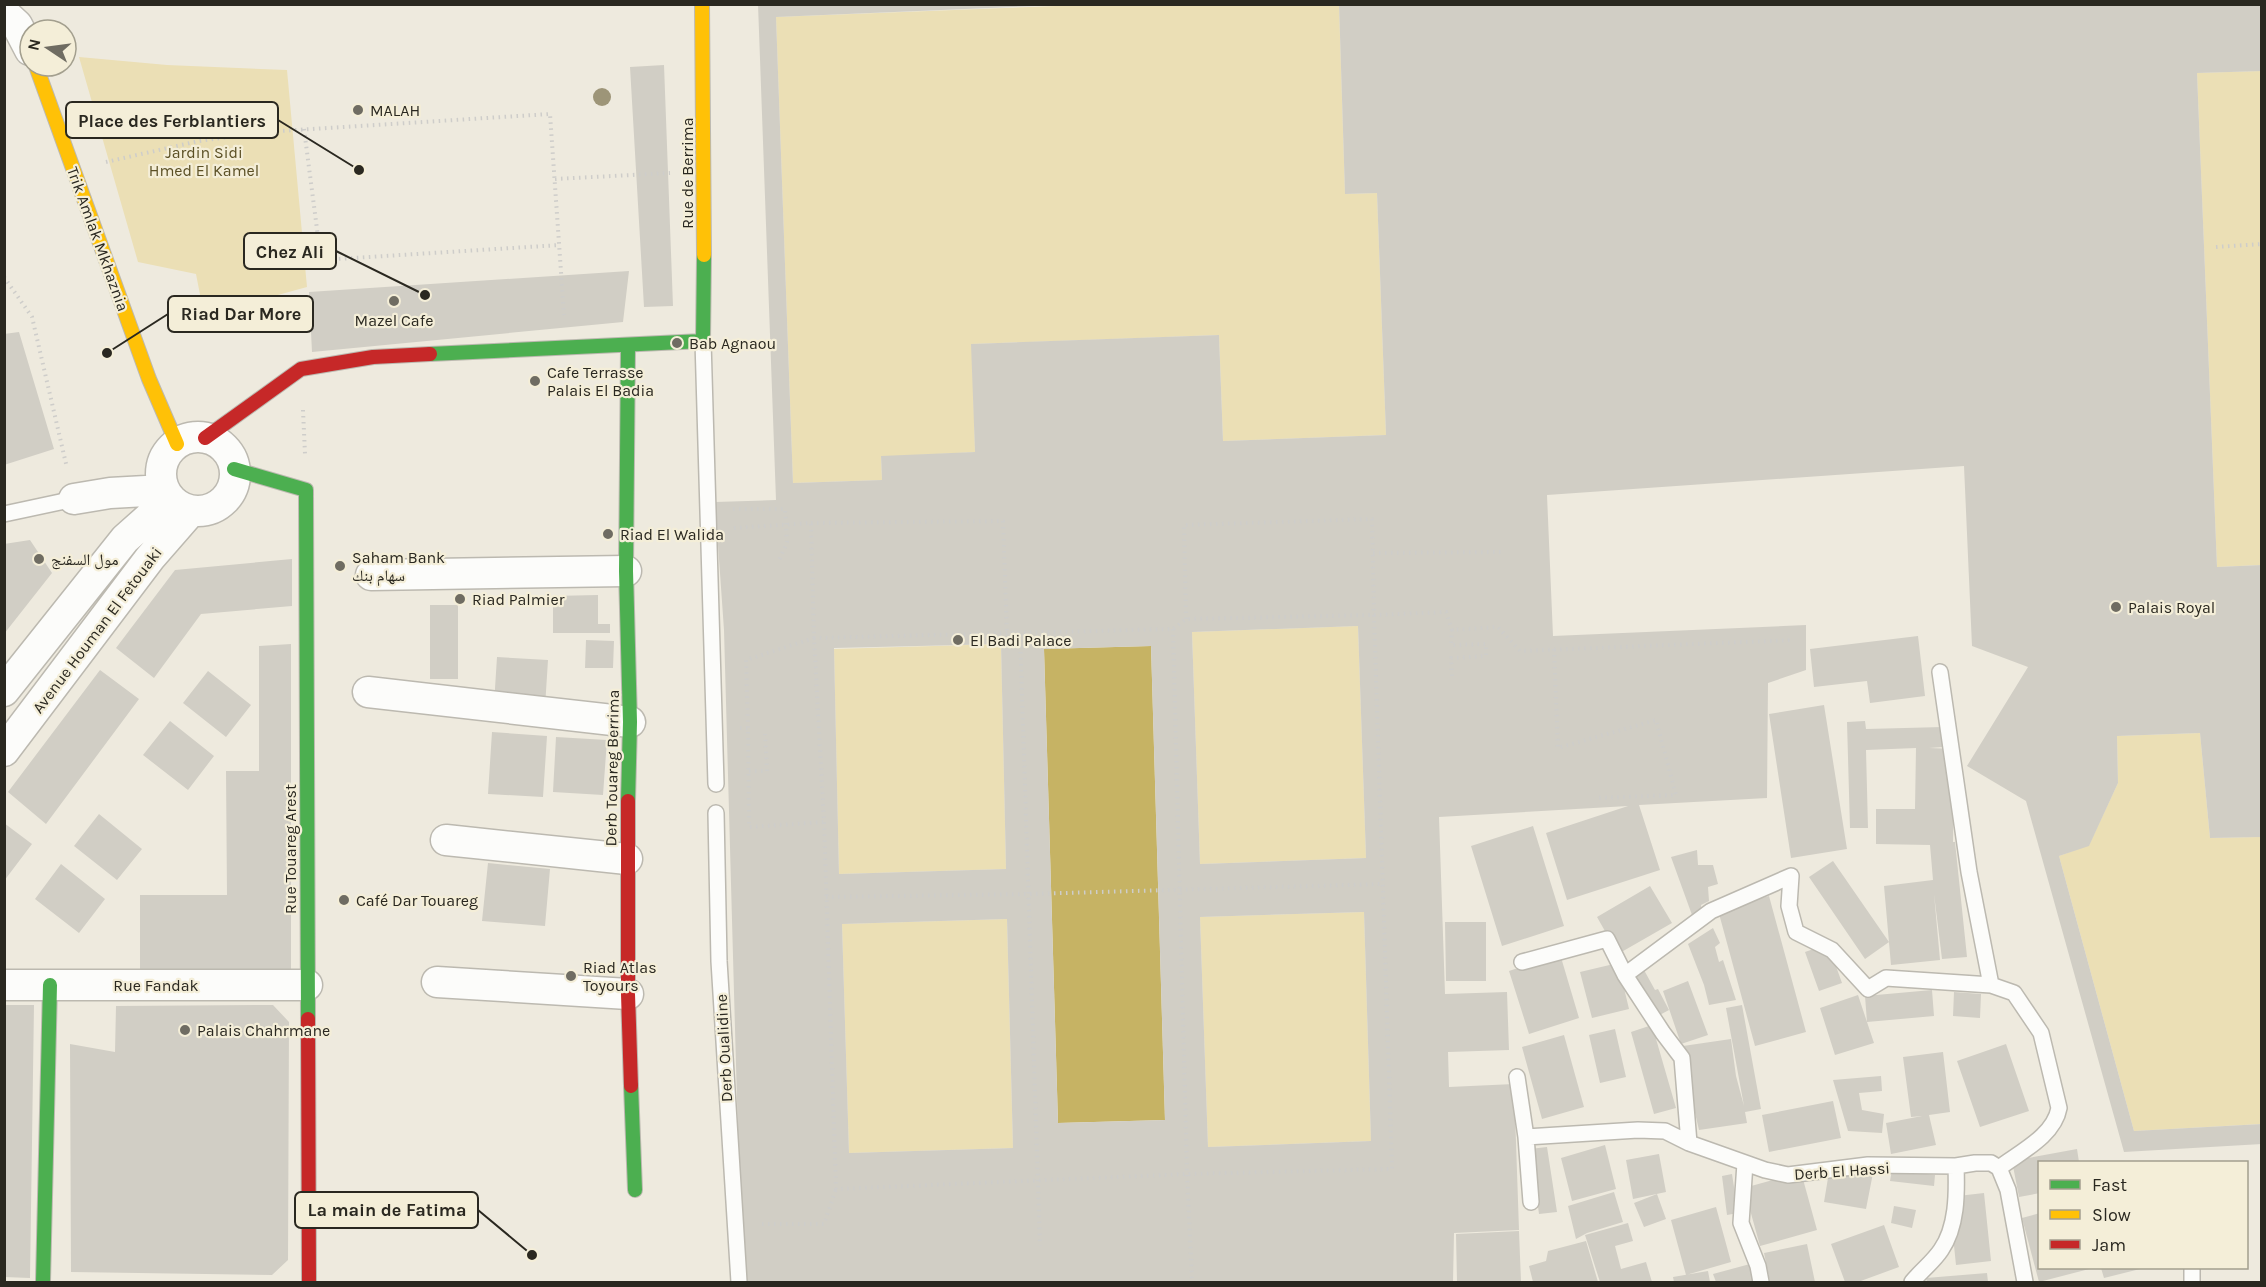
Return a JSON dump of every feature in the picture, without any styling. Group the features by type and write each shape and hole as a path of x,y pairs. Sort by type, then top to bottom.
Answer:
{"street":[{"name":"Rue de Berrima","path":"702,4 703,341"},
{"path":"4,13 18,28"},
{"name":"Trik Amlak Mkhaznia","path":"40,78 149,379 191,441"},
{"path":"172,493 169,451 191,441 301,369 373,357 703,341"},
{"name":"Derb Touareg Berrima","path":"628,346 626,572 630,722 627,859 628,994 635,1190"},
{"path":"74,499 110,493 172,493 203,511 214,507 230,492 234,481 234,469 226,451 220,444 191,441"},
{"name":"Rue Touareg Arest","path":"234,469 306,490 309,1282"},
{"name":"Avenue Houman El Fetouaki","path":"4,691 125,539 172,493"},
{"name":"Avenue Houman El Fetouaki","path":"4,751 150,558 172,493"},
{"path":"371,575 626,572"},
{"path":"368,692 630,722"},
{"path":"446,840 627,859"},
{"path":"437,982 628,994"},
{"name":"Rue Fandak","path":"4,985 307,985"},
{"path":"43,1282 50,985"}],"lane":[{"path":"703,341 716,784"},
{"path":"4,514 74,499"},
{"path":"1940,672 1969,872 1991,984"},
{"name":"Derb Oualidine","path":"716,813 719,961 739,1282"},
{"path":"1625,975 1711,911 1791,876 1789,906 1796,932 1832,950 1868,989 1886,978 1991,984 2014,993 2041,1033 2059,1108 2057,1119 2048,1131 1999,1168 2008,1190 2025,1282"},
{"path":"1522,962 1607,939 1625,975 1682,1058 1689,1143"},
{"path":"1517,1077 1526,1137 1531,1203"},
{"name":"Derb El Hassi","path":"1526,1137 1638,1130 1665,1131 1689,1143 1765,1170 1788,1175 1868,1165 1956,1166 1991,1163 1999,1168"},
{"path":"1745,1163 1741,1222 1758,1266 1761,1282"},
{"path":"1912,1282 1942,1249 1953,1220 1957,1194 1956,1166"}],"path":[{"path":"73,170 199,141 264,132 550,114 567,347"},
{"path":"304,129 321,260 560,245"},
{"path":"555,179 704,172"},
{"path":"2216,247 2262,244"},
{"path":"4,277 32,317 74,499"},
{"path":"730,509 785,509 787,542 778,563"},
{"path":"836,1189 1187,1174 1392,1169 1372,519 1184,525 1185,619"},
{"path":"731,528 811,523 1003,521 1007,634"},
{"path":"786,1225 824,1224 836,1189 811,523"},
{"path":"1373,553 1501,552"},
{"path":"824,822 749,827 746,660 814,638 1173,629 1185,619 1446,612 1452,630 1451,645 1486,644 1486,656 1451,658 1452,676"},
{"path":"1452,630 1498,627 1520,651 1794,640"},
{"path":"1173,629 1187,1174 1192,1279"},
{"path":"1020,634 1040,1246"},
{"path":"1554,649 1558,748 1656,720 1676,795 1596,798"},
{"path":"715,730 748,728"},
{"path":"749,771 767,771 765,734"},
{"path":"826,897 1045,894 1382,884"}],"green space":[{"path":"1083,5 1339,5 1345,194 1377,193 1386,435 1223,441 1219,335 972,344 975,452 881,457 882,480 793,483 776,17"},
{"name":"Jardin Sidi Hmed El Kamel","path":"79,57 167,65 287,70 307,287 204,315 196,274 138,262"},
{"path":"2261,71 2261,565 2217,567 2197,73"},
{"path":"1358,626 1366,858 1200,864 1192,632"},
{"path":"1001,644 1006,869 839,874 834,649"},
{"path":"2200,733 2210,838 2261,837 2261,1124 2134,1131 2059,856 2089,845 2118,783 2117,736"},
{"path":"1364,912 1371,1141 1208,1147 1200,917"},
{"path":"1007,919 1013,1148 849,1153 842,924"}],"shaded area":[{"path":"1151,646 1165,1120 1058,1123 1044,649"}],"building":[{"path":"758,4 1035,4 1035,6 776,17 793,483 882,480 881,456 975,452 971,344 1219,335 1223,441 1386,435 1377,193 1345,194 1339,4 2262,4 2262,71 2197,73 2217,567 2262,565 2262,837 2210,838 2200,733 2117,736 2118,783 2089,846 2059,856 2134,1131 2262,1124 2262,1144 2124,1152 2026,801 1967,766 2028,667 1972,646 1964,466 1547,495 1553,636 1806,625 1806,670 1768,683 1767,798 1639,805 1660,870 1567,900 1546,833 1628,806 1439,817 1445,994 1507,992 1509,1050 1448,1052 1449,1087 1514,1084 1519,1230 1454,1233 1453,1282 742,1282 724,630 715,502 776,500","holes":["1358,626 1366,858 1200,864 1192,632","1001,644 1006,869 839,874 834,648","1151,646 1165,1120 1058,1123 1044,649","1364,912 1371,1141 1208,1147 1200,917","1007,919 1013,1148 849,1153 842,924"]},
{"path":"664,65 673,306 644,307 630,67"},
{"path":"629,271 623,322 312,352 309,292"},
{"path":"19,332 54,449 4,465 4,334"},
{"path":"30,540 52,573 4,634 4,544"},
{"path":"292,559 292,606 201,614 154,678 116,648 175,570"},
{"path":"598,595 598,624 610,624 610,633 553,633 553,596"},
{"path":"430,605 458,605 458,679 430,679"},
{"path":"1918,636 1925,696 1870,703 1867,681 1814,687 1810,649"},
{"path":"586,640 614,641 613,668 585,668"},
{"path":"291,644 291,972 140,973 140,895 227,895 226,771 259,771 259,646"},
{"path":"497,657 548,660 545,707 494,704"},
{"path":"100,670 139,699 46,824 8,792"},
{"path":"208,671 251,705 226,737 183,703"},
{"path":"1824,705 1847,849 1791,858 1769,714"},
{"path":"170,721 214,756 188,790 143,755"},
{"path":"1865,721 1866,729 1943,727 1943,747 1929,748 1954,749 1953,842 1955,842 1967,957 1942,959 1934,894 1940,960 1891,965 1884,886 1933,880 1930,845 1876,844 1876,809 1915,809 1916,748 1866,750 1868,828 1850,828 1847,722"},
{"path":"492,732 547,736 543,797 488,794"},
{"path":"556,737 607,740 603,795 553,792"},
{"path":"99,814 142,849 117,880 74,846"},
{"path":"4,823 32,844 4,881"},
{"path":"1533,826 1564,926 1502,946 1471,846"},
{"path":"1697,850 1698,865 1713,865 1718,884 1708,887 1709,901 1701,905 1702,913 1692,915 1671,857"},
{"path":"1833,861 1889,942 1865,959 1809,877"},
{"path":"488,863 550,869 545,926 482,921"},
{"path":"61,864 105,899 79,933 35,899"},
{"path":"1650,886 1672,923 1618,954 1597,917"},
{"path":"1769,896 1806,1032 1755,1046 1718,910"},
{"path":"1445,922 1486,922 1486,981 1446,981"},
{"path":"1713,928 1720,943 1715,947 1719,962 1723,960 1736,1000 1709,1005 1688,944"},
{"path":"1828,944 1842,983 1819,991 1805,952"},
{"path":"1560,954 1579,1018 1529,1034 1509,971"},
{"path":"1618,963 1629,1009 1592,1018 1580,972"},
{"path":"1644,970 1655,990 1658,989 1669,1010 1654,1018 1631,977"},
{"path":"1688,981 1708,1035 1681,1044 1663,991"},
{"path":"1932,990 1934,1016 1867,1022 1865,996"},
{"path":"1954,992 1981,994 1980,1018 1953,1016"},
{"path":"1858,995 1874,1043 1835,1055 1820,1008"},
{"path":"4,1005 34,1005 30,1278 4,1277"},
{"path":"273,1005 289,1022 288,1260 272,1275 71,1272 70,1044 115,1052 116,1006"},
{"path":"1742,1005 1761,1109 1745,1112 1747,1123 1699,1130 1688,1083 1683,1046 1731,1039 1736,1076 1744,1106 1726,1008"},
{"path":"1652,1025 1676,1108 1654,1114 1631,1032"},
{"path":"1615,1029 1626,1077 1600,1083 1589,1035"},
{"path":"1564,1035 1584,1107 1542,1119 1522,1047"},
{"path":"2006,1044 2029,1111 1980,1127 1957,1061"},
{"path":"1943,1052 1950,1112 1929,1115 1936,1145 1891,1154 1886,1123 1922,1116 1911,1117 1903,1057"},
{"path":"1881,1076 1882,1091 1859,1093 1862,1110 1884,1114 1882,1133 1848,1131 1833,1080"},
{"path":"1833,1101 1841,1138 1769,1152 1762,1115"},
{"path":"1605,1145 1616,1189 1572,1201 1561,1158"},
{"path":"1547,1147 1557,1212 1539,1214 1530,1149"},
{"path":"2077,1149 2079,1161 2038,1161 2038,1193 2019,1197 2012,1161"},
{"path":"1659,1154 1666,1192 1633,1199 1626,1160"},
{"path":"1830,1166 1873,1173 1866,1209 1824,1202"},
{"path":"1892,1170 1935,1175 1934,1186 1890,1181"},
{"path":"1801,1172 1817,1230 1760,1246 1744,1188"},
{"path":"1732,1174 1738,1213 1727,1215 1722,1176"},
{"path":"1614,1192 1623,1222 1587,1233 1576,1239 1568,1206"},
{"path":"1984,1193 1991,1261 1956,1265 1949,1197"},
{"path":"1657,1194 1666,1219 1644,1227 1634,1203"},
{"path":"1894,1206 1916,1210 1912,1228 1891,1223"},
{"path":"1716,1207 1731,1262 1686,1275 1671,1220"},
{"path":"2038,1214 2038,1269 2089,1269 2039,1282 2022,1218"},
{"path":"1628,1223 1633,1241 1615,1246 1621,1269 1646,1262 1652,1282 1600,1282 1585,1235"},
{"path":"1884,1225 1899,1267 1858,1282 1845,1282 1831,1244"},
{"path":"1519,1231 1521,1282 1457,1282 1456,1234"},
{"path":"1586,1241 1598,1282 1533,1282 1529,1266 1546,1261 1548,1251"},
{"path":"1807,1244 1815,1282 1770,1282 1764,1253"},
{"path":"1750,1264 1755,1282 1716,1282 1713,1274"},
{"path":"2101,1269 2140,1269 2104,1278"},
{"path":"1708,1271 1710,1282 1674,1282 1673,1277"},
{"path":"1987,1273 1988,1282 1927,1282 1926,1278"}],"traffic: fast":[{"path":"430,354 703,341 704,255"},
{"path":"628,346 626,571 630,722 628,801"},
{"path":"234,469 306,490 308,1019"},
{"path":"43,1282 50,985"},
{"path":"631,1086 635,1190"}],"traffic: slow":[{"path":"702,4 704,255"},
{"path":"40,78 149,379 177,444"}],"traffic: jam":[{"path":"205,438 301,369 373,357 430,354"},
{"path":"628,801 628,994 631,1086"},
{"path":"308,1019 309,1282"}],"place":[{"name":"MALAH","path":"358,110"},
{"name":"Place des Ferblantiers","path":"359,170"},
{"name":"Chez Ali","path":"425,295"},
{"name":"Mazel Cafe","path":"394,301"},
{"name":"Bab Agnaou","path":"677,343"},
{"name":"Riad Dar More","path":"107,353"},
{"name":"Cafe Terrasse Palais El Badia","path":"535,381"},
{"name":"Riad El Walida","path":"608,534"},
{"name":"مول السفنج","path":"39,559"},
{"name":"Saham Bank سهام بنك","path":"340,566"},
{"name":"Riad Palmier","path":"460,599"},
{"name":"Palais Royal","path":"2116,607"},
{"name":"El Badi Palace","path":"958,640"},
{"name":"Café Dar Touareg","path":"344,900"},
{"name":"Riad Atlas Toyours","path":"571,976"},
{"name":"Palais Chahrmane","path":"185,1030"},
{"name":"La main de Fatima","path":"532,1255"}]}
